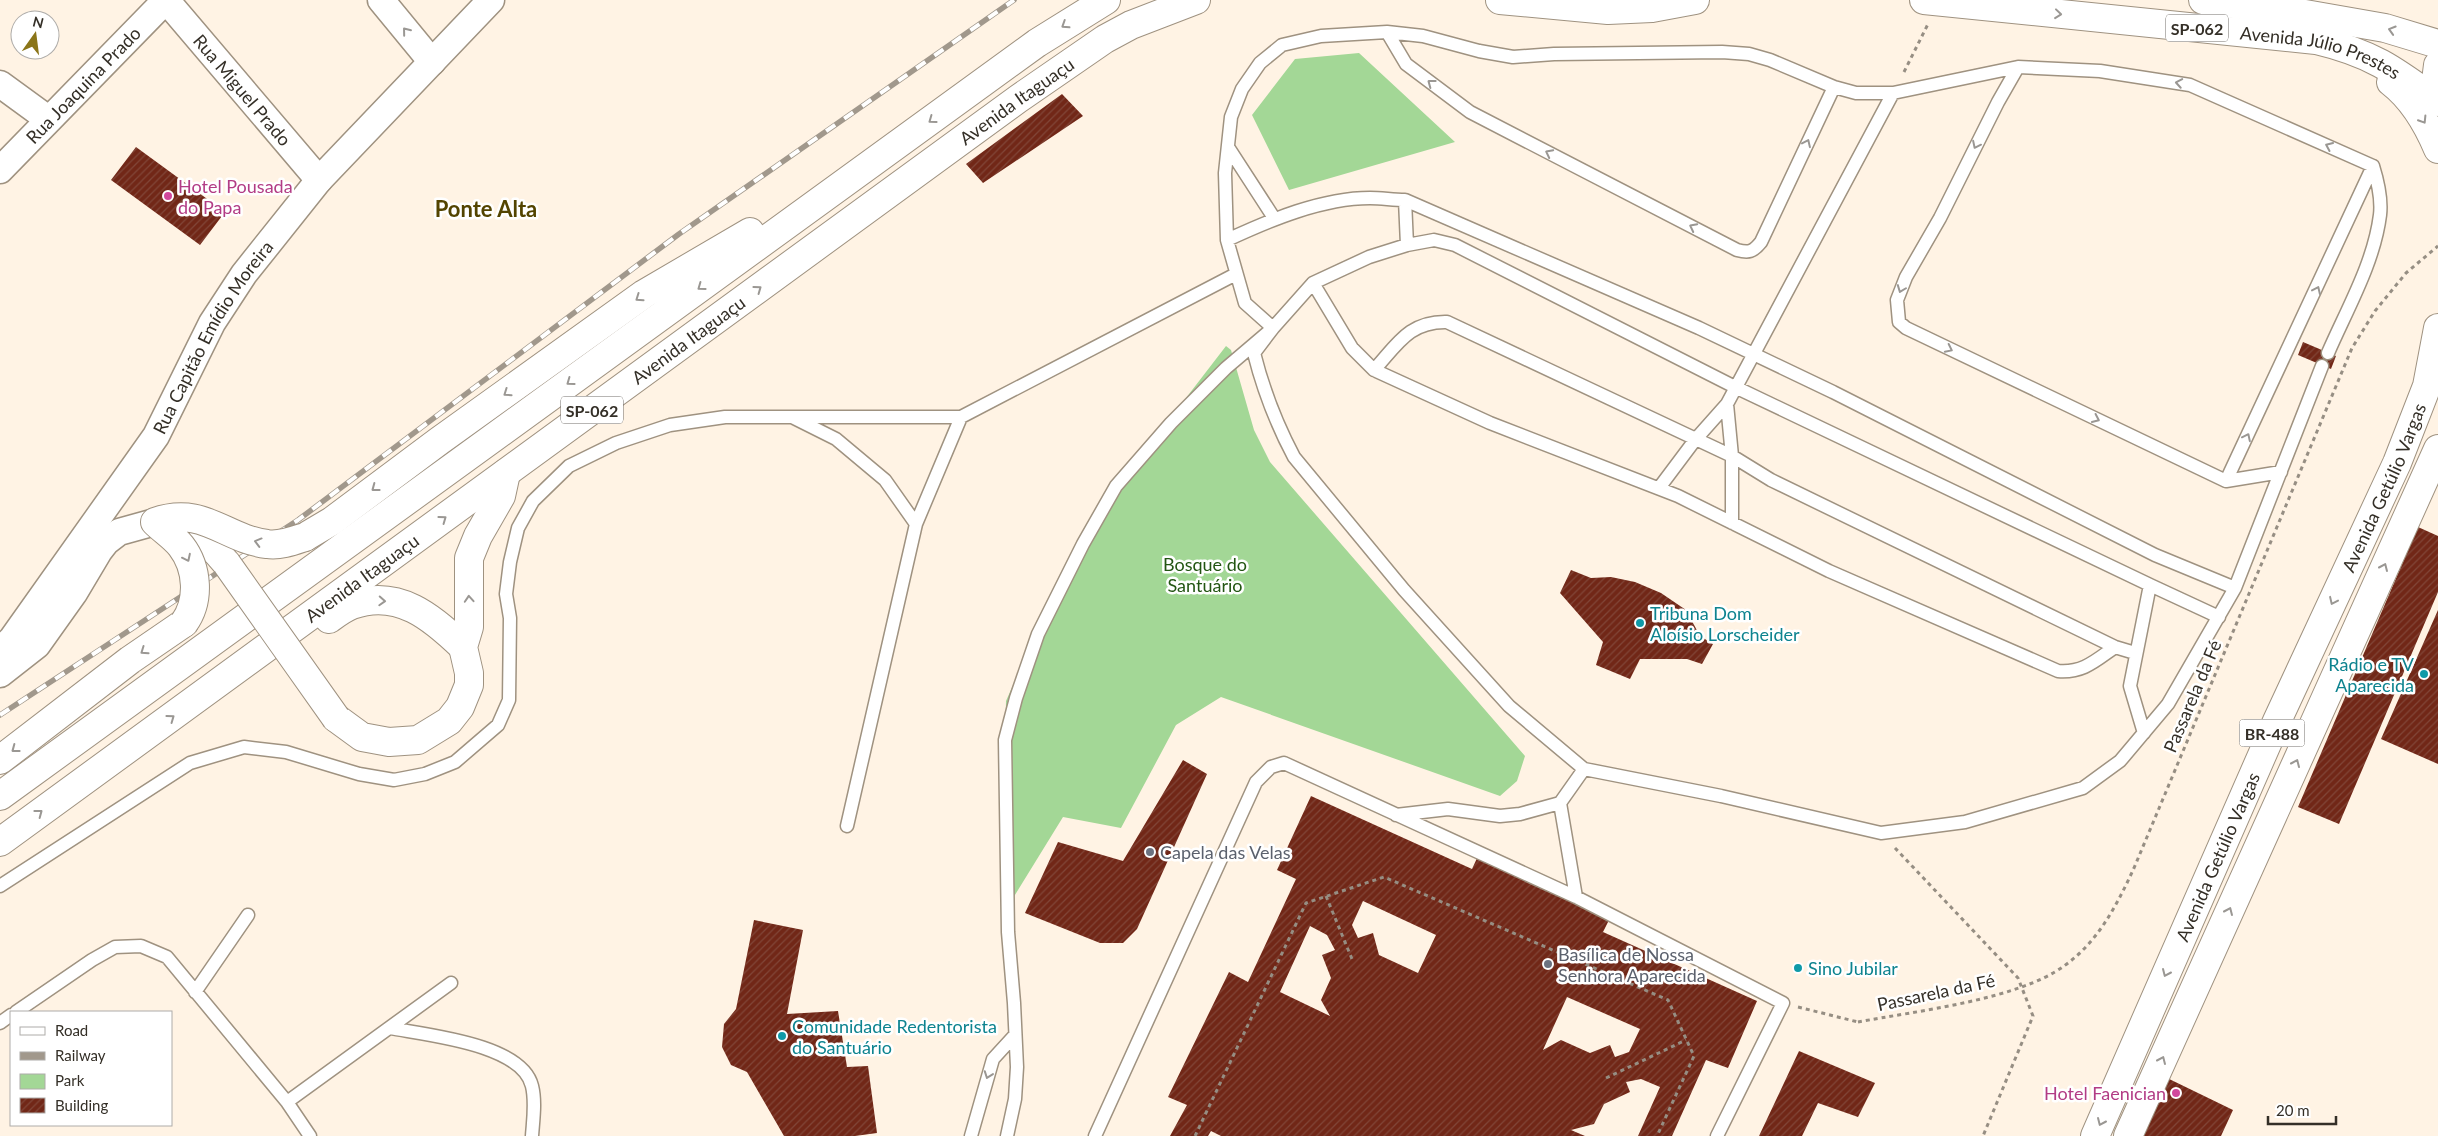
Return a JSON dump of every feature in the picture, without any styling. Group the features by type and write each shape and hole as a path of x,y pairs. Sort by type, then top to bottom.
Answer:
{"main road":[{"name":"Avenida Itaguaçu","path":"0,796 1037,43 1106,0"},
{"name":"Avenida Itaguaçu","path":"0,842 1018,99 1098,44 1131,25 1196,0"},
{"path":"1500,0 1608,10 1625,5 1686,1"},
{"name":"Avenida Júlio Prestes","path":"2203,0 2281,5 2386,28 2438,44"},
{"name":"Avenida Júlio Prestes","path":"1932,1 2018,5 2316,40 2349,48 2379,61 2438,102"},
{"path":"2316,40 2380,73 2406,94 2432,133 2438,149"},
{"path":"2438,65 2436,81 2438,90"},
{"path":"155,522 172,516 196,519 253,541 268,544 285,543 305,537 332,521 439,441 644,294 768,221 805,212"},
{"name":"Avenida Getúlio Vargas","path":"2095,1136 2306,658 2397,463 2427,386 2438,328"},
{"name":"Avenida Getúlio Vargas","path":"2128,1136 2438,449"},
{"path":"155,522 173,523 186,527 199,534 213,547 336,718 362,737 389,742 418,740 449,722 460,707 469,685 469,673 463,647 469,627 469,558 478,536 500,496 506,473"},
{"path":"0,760 130,660 184,623 192,613 196,600 192,569 182,547 155,522"},
{"path":"288,632 303,631 319,625 351,605 388,601 421,611 463,647"},
{"path":"2306,658 2338,669"},
{"path":"42,764 70,790"}],"street":[{"name":"Rua Joaquina Prado","path":"0,170 166,0"},
{"name":"Rua Miguel Prado","path":"166,0 319,180"},
{"path":"381,0 432,62"},
{"name":"Rua Capitão Emídio Moreira","path":"0,651 12,639 156,436 212,324 244,274 319,180 492,0"},
{"path":"0,84 48,119"},
{"path":"0,674 36,645 74,593 98,550 106,542 119,532 155,522"}],"lane":[{"path":"1387,32 1406,64 1470,112 1737,250 1748,253 1755,250 1761,242 1834,87"},
{"path":"1273,328 1244,303 1227,240 1225,173 1231,117 1242,89 1260,63 1282,45 1321,36 1387,32 1423,36 1479,52 1514,57 1554,54 1722,52 1749,54 1770,60 1834,87 1856,93 1894,93 2018,67 2100,71 2190,85 2374,166"},
{"path":"2018,67 1998,102 1940,218 1906,277 1897,300 1899,322 1906,328 2226,481 2281,472"},
{"path":"1659,488 1727,404 1894,93"},
{"path":"1228,147 1274,218"},
{"path":"2328,353 2371,254 2380,215 2380,189 2374,166"},
{"path":"2226,481 2374,166"},
{"path":"1227,240 1274,218 1342,200 1370,198 1405,200 1699,328 2155,555 2235,588"},
{"path":"1405,200 1407,245"},
{"path":"2219,617 1735,388 1455,245 1434,240 1407,245 1369,257 1313,284 1273,328 1254,353 1283,437 1294,457 1404,590 1509,706 1584,769 1721,796 1880,833 1965,822 2083,788 2120,761 2168,704 2219,617 2235,588 2322,366"},
{"path":"0,886 190,763 244,747 286,752 358,774 394,780 425,774 455,762 498,725 509,700 510,618 507,586 510,562 518,528 534,501 569,466 616,443 670,425 725,417 789,416 890,419 962,417 1236,274"},
{"path":"1313,284 1352,348 1374,370 1490,423 1659,488 1829,571 2058,671 2072,672 2085,667 2115,647"},
{"path":"1374,370 1415,327 1430,322 1447,322 1732,456 1771,480 2115,647 2135,653"},
{"path":"1007,1136 1015,1099 1017,1067 1008,932 1005,740 1016,698 1038,634 1082,544 1116,486 1171,423 1226,368 1273,328"},
{"path":"1727,404 1732,456 1732,523"},
{"path":"789,416 836,438 879,475 916,524"},
{"path":"847,826 916,524 962,417"},
{"path":"2144,733 2130,686 2135,653 2150,585"},
{"path":"1095,1136 1256,782 1271,767 1284,763 1576,896 1783,1003 1717,1136"},
{"path":"1396,815 1448,809 1500,816 1520,814 1560,803 1584,769"},
{"path":"1560,803 1576,896"},
{"path":"196,992 248,916"},
{"path":"17,1011 92,960 115,947 141,946 167,957 287,1102 310,1136"},
{"path":"287,1102 451,983"},
{"path":"390,1028 475,1046 505,1056 523,1069 532,1086 532,1136"},
{"path":"971,1136 993,1059 1015,1036"}],"path":[{"path":"1894,93 1932,1"},
{"name":"Passarela da Fé","path":"1858,1022 1997,995 2033,982 2064,966 2092,940 2114,910 2134,868 2352,348 2375,311 2406,273 2438,246"},
{"path":"1880,833 2018,978 2033,1016 1983,1136"},
{"path":"1195,1136 1306,903 1384,877 1668,1000 1694,1056 1657,1136"},
{"path":"1326,896 1352,959"},
{"path":"1606,1078 1686,1040"}],"green space":[{"path":"1359,53 1455,142 1289,190 1252,115 1295,59"},
{"name":"Bosque do Santuário","path":"1226,346 1231,350 1254,430 1270,462 1525,756 1517,781 1500,796 1221,697 1176,725 1121,828 1063,817 1002,916 1006,701 1079,537"}],"building":[{"path":"1062,94 1083,116 983,183 966,164"},
{"name":"Hotel Pousada do Papa","path":"136,147 225,212 200,245 111,180"},
{"path":"2303,342 2336,356 2331,369 2298,355"},
{"path":"2418,527 2438,536 2438,592 2339,824 2298,807"},
{"name":"Tribuna Dom Aloísio Lorscheider","path":"1571,570 1591,578 1611,577 1635,582 1661,593 1686,610 1700,636 1713,644 1702,664 1687,659 1640,659 1630,679 1596,665 1603,642 1560,593"},
{"name":"Rádio e TV Aparecida","path":"2438,610 2438,764 2381,739"},
{"name":"Capela das Velas","path":"1183,760 1207,774 1137,929 1123,943 1100,943 1025,913 1058,842 1123,861"},
{"name":"Basílica de Nossa Senhora Aparecida","path":"1311,796 1472,869 1478,856 1610,918 1603,932 1757,1001 1728,1068 1706,1060 1672,1136 1638,1136 1660,1087 1641,1079 1626,1082 1630,1092 1604,1104 1594,1124 1571,1130 1585,1136 1221,1136 1211,1131 1208,1136 1170,1136 1187,1105 1168,1097 1229,972 1248,982 1296,879 1277,870","holes":["1363,901 1436,935 1418,973 1379,955 1373,933 1358,938 1352,925","1310,926 1327,935 1335,950 1322,955 1331,978 1321,1000 1330,1016 1280,992","1567,997 1640,1029 1629,1052 1615,1057 1610,1045 1590,1053 1561,1040 1543,1050"]},
{"name":"Comunidade Redentorista do Santuário","path":"754,920 803,930 787,1014 838,1011 847,1067 868,1066 877,1133 855,1136 784,1136 747,1072 731,1065 722,1047 724,1024 736,1009"},
{"path":"1799,1051 1875,1083 1858,1117 1818,1103 1802,1136 1759,1136"},
{"name":"Hotel Faenician","path":"2163,1076 2233,1110 2221,1136 2133,1136"}],"railway":[{"path":"0,715 298,520 679,234 1014,0"}],"place":[{"name":"Hotel Pousada do Papa","path":"168,196"},
{"name":"Tribuna Dom Aloísio Lorscheider","path":"1640,623"},
{"name":"Rádio e TV Aparecida","path":"2424,674"},
{"name":"Capela das Velas","path":"1150,852"},
{"name":"Basílica de Nossa Senhora Aparecida","path":"1548,964"},
{"name":"Sino Jubilar","path":"1798,968"},
{"name":"Comunidade Redentorista do Santuário","path":"782,1036"},
{"name":"Hotel Faenician","path":"2176,1093"}],"district":[{"name":"Ponte Alta","path":"486,208"}]}
